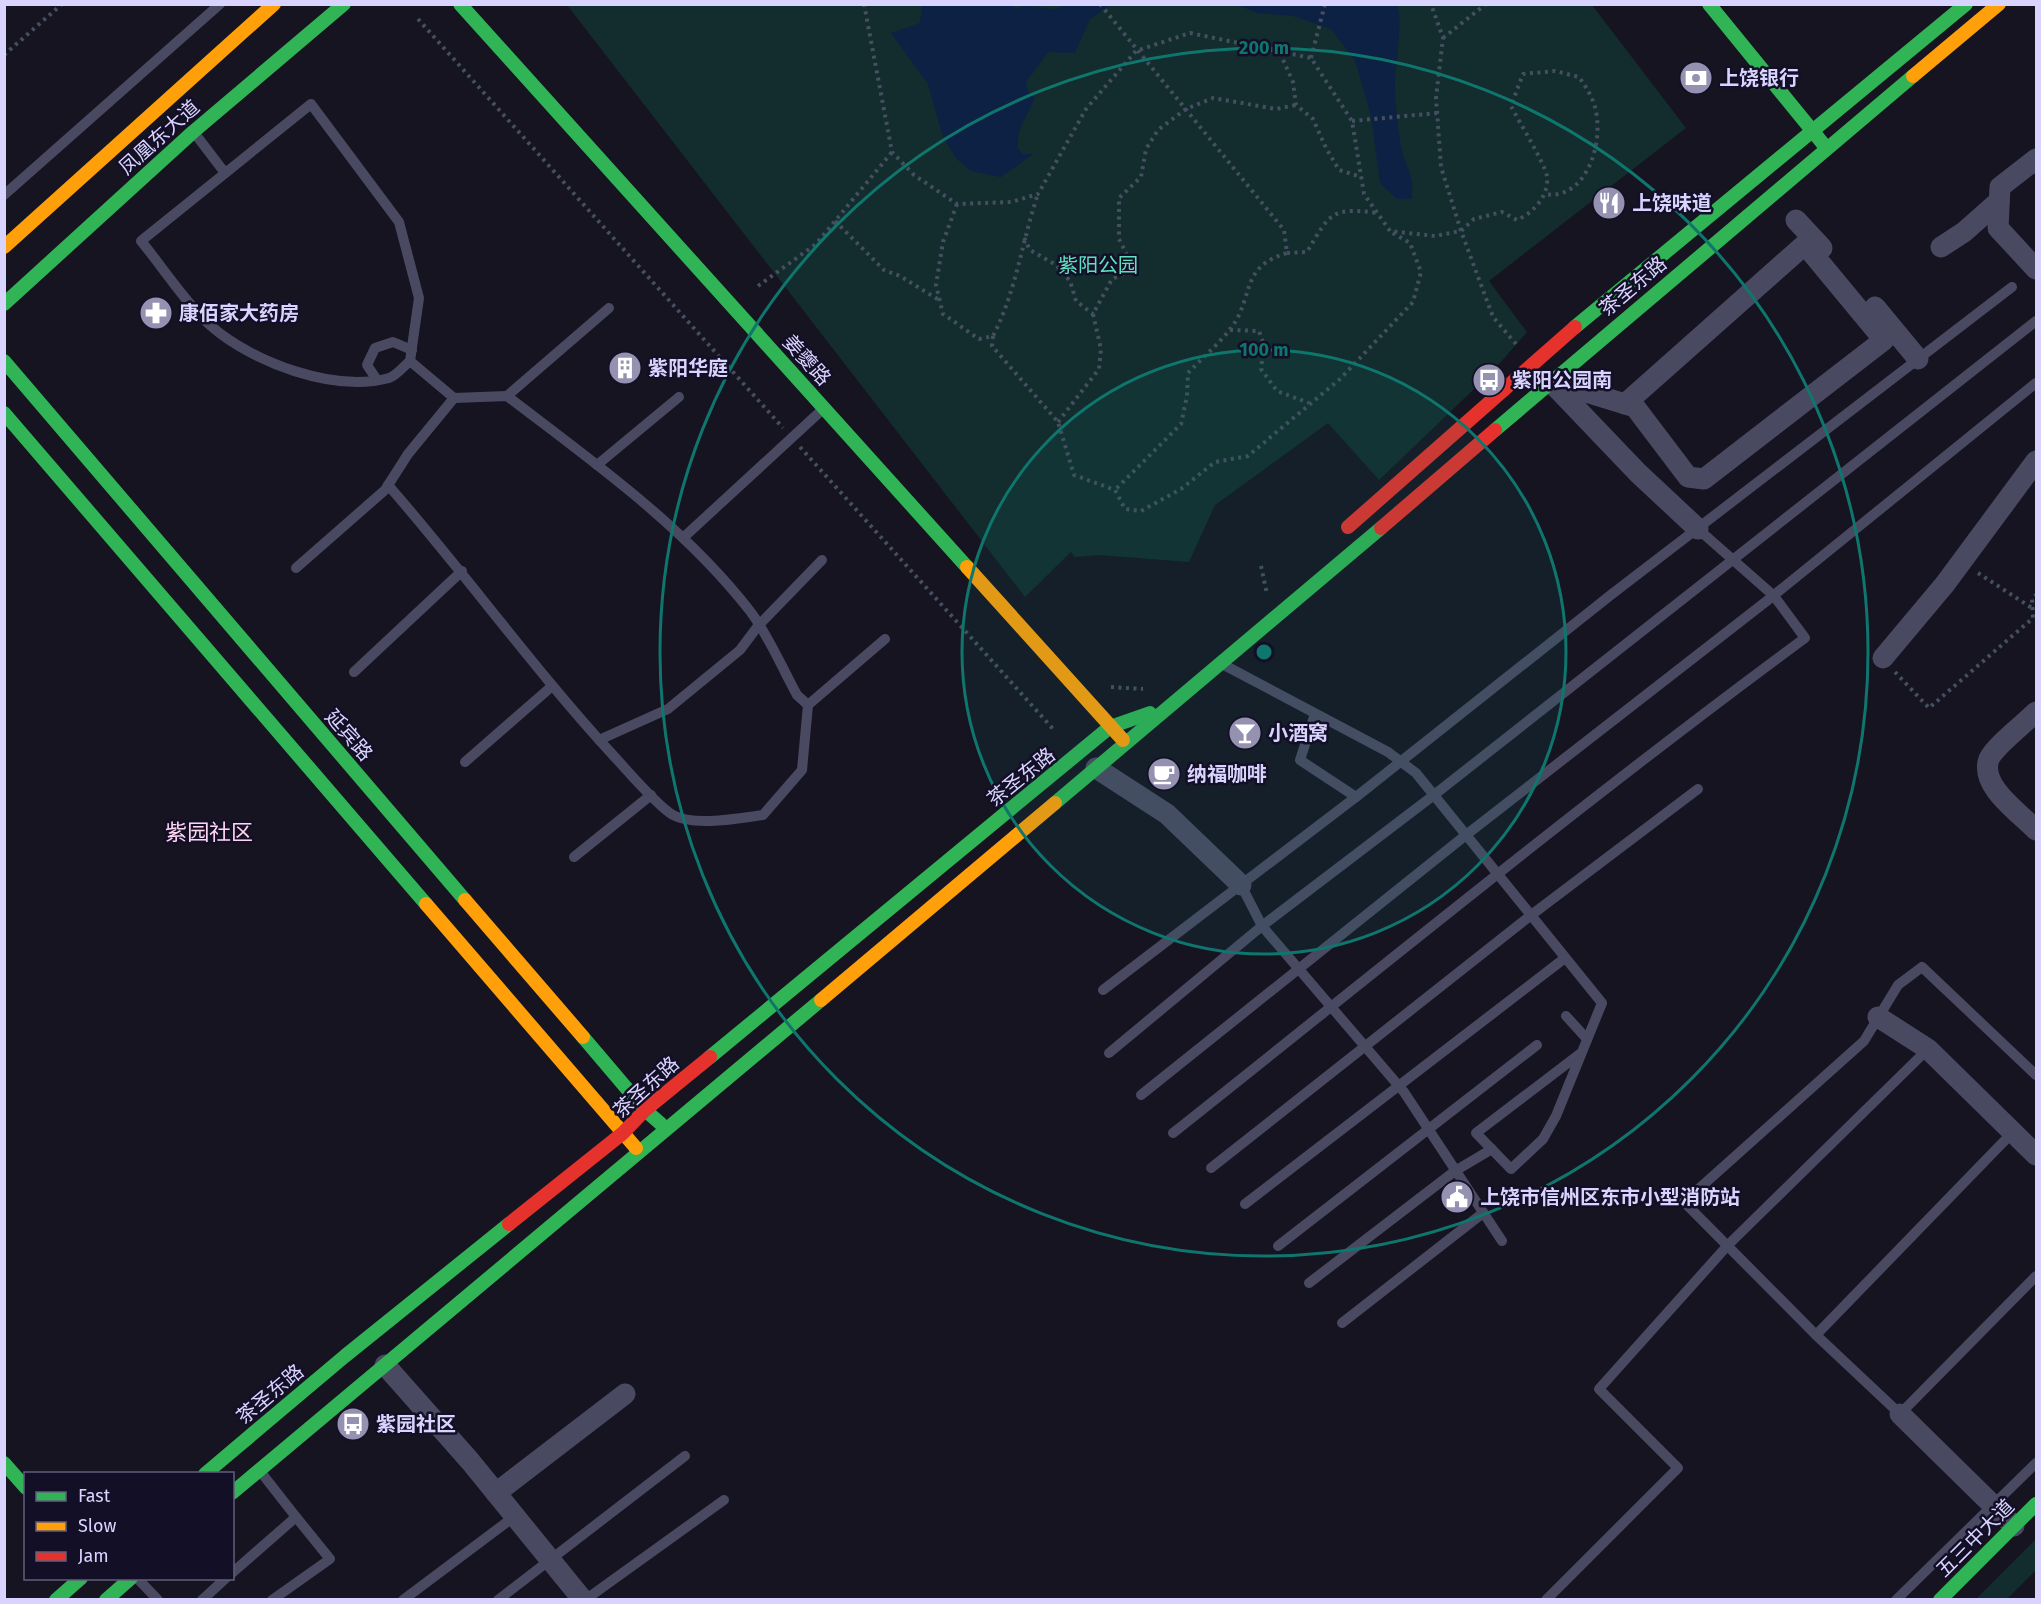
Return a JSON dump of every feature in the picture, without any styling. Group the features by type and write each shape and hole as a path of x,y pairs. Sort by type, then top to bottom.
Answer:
{"main road":[{"name":"凤凰东大道","path":"4,248 274,4"},
{"name":"凤凰东大道","path":"4,304 193,132 344,4"},
{"name":"姜夔路","path":"460,4 1125,742"},
{"path":"1709,4 1826,148"},
{"name":"茶圣东路","path":"1339,535 1532,363 1812,129 1966,4"},
{"name":"茶圣东路","path":"234,1491 667,1130 1221,663 1550,381 1999,4"},
{"name":"延宾路","path":"4,361 645,1110 667,1130"},
{"path":"4,413 639,1153"},
{"path":"1294,599 1300,577"},
{"name":"茶圣东路","path":"206,1472 345,1356 623,1133 645,1110 1110,727 1171,705"},
{"path":"4,1462 24,1486"},
{"name":"五三中大道","path":"1940,1599 2037,1504"},
{"path":"56,1599 79,1580"},
{"path":"106,1599 129,1580"}],"street":[{"path":"2036,267 1998,228 2000,187 2037,159"},
{"path":"1941,247 1964,232 1999,201"},
{"path":"1796,220 1850,277 1918,359"},
{"path":"1550,381 1635,407 1688,477 1704,479 1884,340 1812,253 1812,238"},
{"path":"1625,404 1812,238"},
{"path":"1532,363 1638,473 1698,529"},
{"path":"1883,658 2037,461"},
{"path":"2037,712 1990,757 1987,771 1991,784 2037,830"},
{"path":"1096,768 1167,814 1241,885"},
{"path":"1878,1017 1928,1049 2037,1155"},
{"path":"385,1365 584,1599"},
{"path":"496,1493 625,1394"},
{"path":"1900,1414 2014,1526"}],"lane":[{"path":"4,195 220,4"},
{"path":"311,104 399,222 419,298 411,356 391,377 358,383 296,372 242,350 209,324 141,241 311,104"},
{"path":"193,132 225,173"},
{"path":"1103,990 1356,797 2012,287"},
{"path":"377,380 367,365 375,348 393,342 411,356 454,398 507,396 609,308"},
{"path":"1109,1053 1262,926 1734,561 2037,321"},
{"path":"1141,1095 1466,835 1774,596 2037,383"},
{"path":"507,396 597,465 684,537 751,612 797,695 808,705"},
{"path":"597,465 679,397"},
{"path":"296,568 388,485 408,454 454,398"},
{"path":"684,537 824,408"},
{"path":"388,485 462,571 551,687 673,816 708,822 763,815 802,770 808,705 885,639"},
{"path":"1173,1133 1730,693 1804,638 1774,596 1698,529"},
{"path":"599,740 668,709 740,650 758,626 822,560"},
{"path":"354,672 462,571"},
{"path":"1221,663 1401,762 1416,773 1602,1003 1556,1116 1543,1139 1511,1169 1476,1133 1581,1053"},
{"path":"465,762 551,687"},
{"path":"1315,714 1300,760 1356,797"},
{"path":"1211,1168 1530,916 1698,789"},
{"path":"574,857 651,795"},
{"path":"1241,885 1262,926 1398,1085 1502,1240"},
{"path":"1245,1204 1565,958"},
{"path":"2037,1075 1922,967 1898,985 1864,1041 1684,1202 1816,1335 1900,1414 2037,1276"},
{"path":"1566,1016 1587,1039"},
{"path":"1278,1246 1537,1045"},
{"path":"1546,1599 1678,1468 1599,1389 1728,1245 1928,1049"},
{"path":"1816,1335 2013,1132"},
{"path":"1309,1283 1455,1171 1492,1149"},
{"path":"1342,1323 1483,1213"},
{"path":"498,1599 685,1456"},
{"path":"1896,1599 2037,1463"},
{"path":"259,1470 330,1559 272,1599"},
{"path":"584,1599 724,1500"},
{"path":"403,1599 515,1516"},
{"path":"234,1571 296,1517"},
{"path":"139,1580 158,1599"},
{"path":"202,1599 224,1580"}],"path":[{"path":"4,55 62,4"},
{"path":"864,4 892,152 914,175 957,204 1011,202 1038,194"},
{"path":"1100,4 1284,230 1287,253"},
{"path":"1311,58 1325,4"},
{"path":"1431,4 1443,38 1436,98 1441,167 1461,231 1493,317 1532,363"},
{"path":"1443,38 1486,4"},
{"path":"418,19 1054,730"},
{"path":"1190,33 1279,52 1311,58 1352,121 1364,194 1390,231 1410,243 1421,273 1413,302 1340,379 1248,456 1215,462 1181,489 1141,511 1125,509 1115,490 1074,475 1058,422 992,345 993,336 1007,309 1024,237 1038,194 1086,109 1136,51 1190,33"},
{"path":"1279,52 1293,82 1296,105 1312,119 1340,170 1361,177"},
{"path":"1390,231 1435,236 1461,231 1474,219 1502,212 1517,220 1530,214 1544,194 1547,176 1511,106 1523,74 1555,71 1579,76 1591,95 1598,119 1594,157 1578,183 1565,194 1557,196 1544,194"},
{"path":"1093,314 1112,279 1134,269 1119,239 1119,198 1141,177 1146,149 1158,130 1186,109 1212,98 1276,109 1296,105"},
{"path":"1352,121 1437,113"},
{"path":"758,286 816,244 892,152"},
{"path":"957,204 942,252 936,285 940,300 944,314 979,339 993,336"},
{"path":"1115,490 1181,424 1187,396 1188,373 1230,330 1240,314 1252,275 1269,258 1287,253 1307,252 1326,219 1347,209 1378,213"},
{"path":"835,221 884,270 900,276 940,300"},
{"path":"1024,237 1030,250 1056,265 1070,281 1076,301 1093,314 1101,349 1099,369 1058,422"},
{"path":"1230,330 1259,332 1264,345 1261,369 1271,384 1277,391 1309,404"},
{"path":"1961,561 2033,609"},
{"path":"1883,658 1929,708 2033,618 2032,599 2037,596"}],"green space":[{"name":"紫阳公园","path":"567,5 1592,5 1686,128 1489,281 1527,332 1492,372 1379,480 1328,423 1215,505 1189,562 1099,555 1075,557 1071,552 1025,597"},
{"path":"2036,1539 2036,1570 2007,1599 1976,1599"}],"water":[{"path":"1012,4 1016,9 1025,5 1052,9 1070,5 1110,5 1090,19 1075,53 1048,52 1026,82 1029,93 1035,98 1019,131 1017,148 1023,154 1033,154 1001,177 971,171 956,158 943,137 928,84 891,33 920,23 922,5"},
{"path":"1238,5 1397,5 1400,22 1395,81 1396,106 1402,151 1412,180 1411,199 1397,199 1380,183 1371,116 1355,60 1331,29 1293,16 1257,13"}],"traffic: fast":[{"path":"4,304 193,132 344,4"},
{"path":"460,4 967,567"},
{"path":"1709,4 1824,145"},
{"path":"1575,327 1966,4"},
{"path":"1495,430 1913,76"},
{"path":"4,361 465,900"},
{"path":"4,413 426,904"},
{"path":"1055,803 1381,528"},
{"path":"710,1057 1110,727 1150,713"},
{"path":"234,1491 821,1000"},
{"path":"583,1037 645,1110 661,1124"},
{"path":"207,1472 345,1356 509,1224"},
{"path":"4,1463 24,1486"},
{"path":"1940,1600 2036,1504"},
{"path":"56,1600 79,1580"},
{"path":"106,1600 129,1580"}],"traffic: slow":[{"path":"4,247 274,4"},
{"path":"1913,76 1999,4"},
{"path":"967,567 1123,740"},
{"path":"821,1000 1055,803"},
{"path":"465,900 583,1037"},
{"path":"426,904 636,1148"}],"traffic: jam":[{"path":"1348,527 1575,327"},
{"path":"1381,528 1495,430"},
{"path":"509,1224 623,1133 645,1110 710,1057"}],"place":[{"name":"上饶银行","path":"1696,78"},
{"name":"上饶味道","path":"1609,203"},
{"name":"康佰家大药房","path":"156,313"},
{"name":"紫阳华庭","path":"625,368"},
{"name":"紫阳公园南","path":"1489,380"},
{"name":"小酒窝","path":"1245,733"},
{"name":"纳福咖啡","path":"1164,774"},
{"name":"上饶市信州区东市小型消防站","path":"1457,1197"},
{"name":"紫园社区","path":"353,1424"}],"district":[{"name":"紫园社区","path":"209,832"}]}
